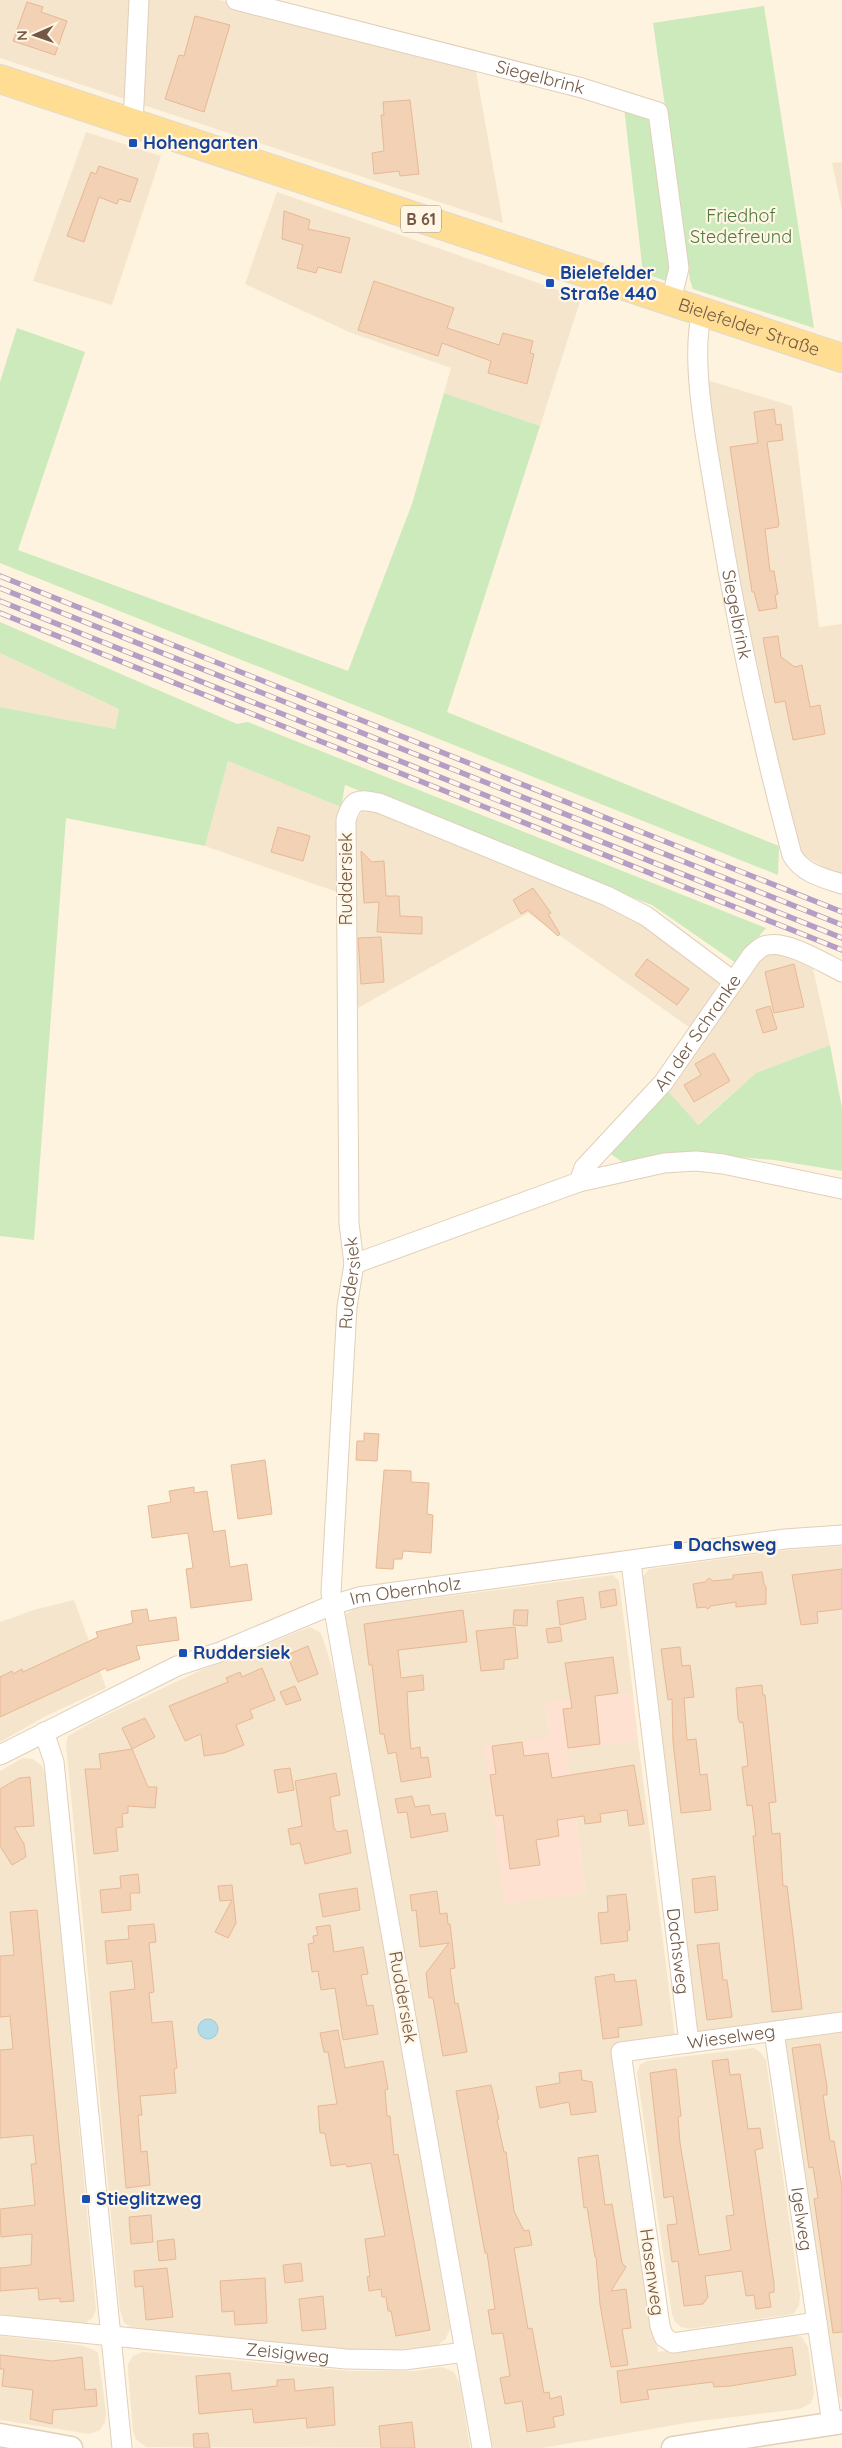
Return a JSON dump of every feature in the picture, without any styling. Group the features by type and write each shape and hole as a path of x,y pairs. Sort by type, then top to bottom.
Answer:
{"main road":[{"name":"Bielefelder Straße","path":"0,79 842,358"}],"street":[{"path":"133,124 139,0"},
{"name":"Siegelbrink","path":"236,0 582,88 658,112 679,268 671,302"},
{"name":"Siegelbrink","path":"702,312 698,326 698,369 708,454 732,598 764,750 792,855 797,863 816,876 842,884"},
{"name":"Ruddersiek","path":"482,2448 331,1594 346,1317 354,1264 349,1223 346,820 349,808 354,802 360,800 379,803 607,896 646,916 733,981"},
{"name":"An der Schranke","path":"579,1182 584,1168 663,1083 752,955 764,946 774,944 789,947 842,972"},
{"path":"354,1264 579,1182 664,1163 696,1161 765,1171 842,1189"},
{"name":"Im Obernholz","path":"0,1756 177,1666 220,1652 332,1605 360,1597 631,1562 785,1539 842,1535"},
{"name":"Dachsweg","path":"631,1562 688,2043"},
{"path":"44,1732 54,1762 122,2445"},
{"name":"Wieselweg","path":"620,2052 842,2022"},
{"name":"Igelweg","path":"774,2032 817,2322 834,2417"},
{"name":"Hasenweg","path":"620,2052 660,2326 664,2337 672,2343 817,2322"},
{"name":"Zeisigweg","path":"0,2325 379,2361 404,2360 465,2352"},
{"path":"673,2448 834,2417"},
{"path":"0,2435 71,2448"}],"shaded area":[{"path":"0,0 219,0 475,66 503,223 0,58"},
{"path":"86,132 161,156 112,305 33,281"},
{"path":"842,162 842,210 832,163"},
{"path":"277,192 581,298 540,426 444,393 451,368 349,332 245,284"},
{"path":"707,380 792,406 819,627 842,624 842,876 799,852 740,596"},
{"path":"0,653 119,709 115,729 0,707"},
{"path":"228,761 341,807 340,893 205,846"},
{"path":"375,810 552,880 638,919 719,982 693,1030 528,913 356,1009 354,851 356,822 362,811"},
{"path":"785,952 812,964 830,1045 756,1073 697,1125 667,1090 762,954"},
{"path":"842,1546 842,2019 706,2036 698,2031 693,2021 642,1577 650,1569 788,1550"},
{"path":"613,1575 619,1581 633,1693 545,1703 550,1737 504,1903 586,1892 566,1750 638,1740 675,2038 614,2046 658,2352 790,2334 802,2337 808,2347 814,2393 811,2403 800,2409 692,2422 542,2448 494,2448 489,2441 343,1616 356,1608"},
{"path":"74,1600 106,1688 44,1717 0,1742 0,1622 34,1610"},
{"path":"310,1627 321,1633 334,1673 388,1971 450,2328 446,2339 436,2346 386,2351 348,2350 134,2329 124,2323 120,2310 66,1744 68,1736 96,1720 199,1671"},
{"path":"633,1693 638,1740 566,1751 586,1892 504,1904 484,1746 550,1737 545,1702"},
{"path":"23,1758 33,1759 42,1766 46,1777 96,2309 93,2317 86,2323 77,2325 0,2314 0,1771"},
{"path":"842,2028 842,2399 832,2387 783,2050 785,2042 792,2035"},
{"path":"754,2048 766,2060 800,2295 799,2306 794,2313 787,2315 689,2329 681,2327 675,2322 672,2314 637,2073 640,2065 647,2061"},
{"path":"0,2336 80,2345 98,2353 106,2413 105,2422 100,2430 90,2434 0,2420"},
{"path":"143,2352 351,2371 415,2371 441,2367 454,2372 460,2385 470,2448 146,2447 136,2439 133,2431 128,2371 128,2364 133,2356"}],"green space":[{"name":"Friedhof Stedefreund","path":"764,6 814,328 693,289 690,280 653,23"},
{"path":"624,107 649,114 672,262 666,281 643,273"},
{"path":"17,328 85,352 18,550 348,671 412,504 444,393 540,426 447,712 779,846 778,875 0,563 0,382"},
{"path":"0,622 237,724 248,722 766,928 736,963 652,905 345,785 341,807 228,761 205,846 66,818 34,1240 0,1236 0,707 115,729 119,709 0,653"},
{"path":"830,1045 842,1108 842,1171 774,1160 704,1154 624,1163 608,1152 667,1090 698,1125 756,1073"}],"water":[{"path":"208,2019 215,2022 218,2029 215,2036 208,2039 201,2036 198,2029 201,2022"}],"building":[{"path":"27,2 43,7 41,12 67,21 55,55 13,41"},
{"path":"195,16 230,25 204,112 165,99 179,55 184,56"},
{"path":"410,100 419,174 400,176 399,171 374,174 372,153 384,151 381,115 384,115 383,102"},
{"path":"99,166 138,179 130,202 119,199 117,204 99,197 84,242 67,236 91,172 96,174"},
{"path":"284,211 310,220 308,229 350,238 341,273 318,267 316,273 297,268 303,245 282,239"},
{"path":"374,281 454,308 447,328 499,345 503,333 533,341 530,353 534,354 527,384 488,373 491,361 442,343 438,356 358,330"},
{"path":"774,409 776,425 781,424 783,440 767,442 779,524 778,527 765,529 770,571 774,571 778,594 775,595 777,608 759,611 754,592 752,592 730,447 758,443 754,412"},
{"path":"778,636 781,657 795,667 802,665 810,707 820,705 825,734 793,740 785,701 775,703 763,638"},
{"path":"278,827 310,836 303,861 271,852"},
{"path":"361,851 372,862 384,861 386,896 399,896 400,916 422,917 422,934 377,932 379,902 364,903"},
{"path":"533,888 551,913 548,914 560,934 558,936 528,910 521,914 513,900"},
{"path":"381,937 384,982 361,984 358,938"},
{"path":"647,959 689,989 677,1005 635,975"},
{"path":"794,964 804,1007 774,1013 765,972"},
{"path":"770,1006 777,1029 763,1033 756,1010"},
{"path":"714,1053 730,1081 694,1102 684,1085 701,1075 695,1064"},
{"path":"364,1433 379,1434 377,1461 356,1460 357,1441 364,1441"},
{"path":"265,1460 272,1514 238,1519 231,1465"},
{"path":"384,1470 411,1471 411,1482 429,1483 427,1514 433,1515 431,1553 403,1551 402,1559 394,1559 393,1569 376,1568"},
{"path":"194,1487 194,1493 207,1491 213,1532 225,1530 230,1567 247,1564 252,1600 191,1608 186,1569 193,1568 188,1533 152,1538 148,1506 171,1502 169,1491"},
{"path":"842,1569 842,1609 817,1612 818,1623 801,1625 792,1575"},
{"path":"762,1572 766,1587 766,1604 736,1607 736,1602 711,1606 708,1609 705,1607 697,1608 693,1584 705,1582 709,1578 713,1581 733,1579 733,1575"},
{"path":"615,1589 617,1605 601,1608 599,1592"},
{"path":"583,1597 586,1619 560,1625 557,1601"},
{"path":"147,1609 149,1621 176,1617 179,1640 136,1646 140,1659 107,1671 106,1668 0,1717 0,1677 12,1671 13,1674 22,1669 23,1672 98,1637 96,1632 133,1623 131,1611"},
{"path":"463,1610 467,1642 398,1650 401,1678 423,1675 424,1690 407,1692 409,1729 411,1749 420,1747 421,1758 428,1757 431,1777 401,1782 396,1752 388,1754 384,1734 380,1734 372,1665 369,1665 364,1624"},
{"path":"514,1610 528,1610 527,1626 513,1625"},
{"path":"515,1627 518,1658 504,1660 504,1669 481,1671 476,1631"},
{"path":"560,1627 562,1641 548,1643 546,1629"},
{"path":"308,1646 318,1674 298,1682 287,1655"},
{"path":"680,1647 682,1666 690,1665 694,1697 684,1698 687,1740 696,1739 700,1775 707,1774 711,1810 681,1813 673,1742 672,1699 668,1700 661,1649"},
{"path":"613,1657 618,1693 595,1696 600,1744 568,1748 563,1709 572,1708 565,1663"},
{"path":"262,1668 275,1700 250,1710 253,1718 236,1725 244,1745 224,1753 204,1756 201,1734 185,1741 169,1706 228,1682 226,1678 240,1672 242,1677"},
{"path":"762,1685 763,1695 765,1695 776,1802 769,1803 772,1834 780,1833 783,1886 787,1886 802,2009 772,2012 753,1836 756,1836 752,1805 747,1806 742,1767 748,1766 743,1722 740,1723 738,1718 736,1688"},
{"path":"295,1686 301,1700 286,1705 280,1692"},
{"path":"145,1718 155,1737 132,1749 122,1728"},
{"path":"522,1742 524,1756 548,1753 552,1778 634,1765 644,1824 629,1826 627,1810 600,1814 601,1822 585,1824 584,1816 557,1820 559,1836 536,1840 540,1865 510,1869 503,1815 496,1816 490,1775 496,1774 492,1746"},
{"path":"132,1749 148,1787 157,1787 155,1808 128,1806 128,1813 122,1814 123,1827 116,1828 118,1851 94,1854 85,1769 101,1769 99,1754"},
{"path":"290,1768 294,1790 278,1793 274,1770"},
{"path":"336,1773 340,1795 330,1797 334,1828 337,1832 347,1830 351,1853 305,1864 300,1843 291,1845 288,1829 302,1826 295,1781"},
{"path":"30,1777 34,1826 14,1827 24,1844 26,1857 12,1865 0,1846 0,1789 19,1778"},
{"path":"412,1796 415,1807 429,1805 431,1815 445,1813 448,1831 411,1838 407,1812 398,1813 395,1799"},
{"path":"138,1874 140,1893 130,1893 131,1910 102,1913 100,1890 121,1888 120,1876"},
{"path":"715,1876 718,1910 695,1913 692,1879"},
{"path":"232,1885 236,1923 228,1938 215,1932 232,1900 220,1901 218,1886"},
{"path":"357,1888 360,1910 323,1917 319,1894"},
{"path":"437,1891 440,1914 447,1913 448,1924 450,1924 455,1968 450,1969 455,2004 458,2003 467,2052 443,2056 433,1998 429,1998 426,1973 449,1943 420,1947 416,1910 412,1911 410,1895"},
{"path":"626,1894 630,1930 627,1931 628,1941 601,1944 598,1913 608,1912 607,1896"},
{"path":"37,1910 74,2301 60,2302 60,2298 39,2300 38,2288 0,2291 0,2268 31,2265 32,2234 1,2237 0,2209 35,2205 31,2164 36,2164 33,2135 0,2138 0,2050 13,2049 10,2016 0,2017 0,1956 14,1955 10,1912"},
{"path":"154,1924 156,1942 149,1943 154,1992 149,1993 152,2023 172,2021 177,2068 174,2069 176,2093 140,2096 142,2115 138,2115 141,2152 147,2151 150,2185 126,2188 110,1992 135,1989 132,1961 107,1964 105,1941 129,1939 128,1926"},
{"path":"330,1925 334,1952 363,1947 368,1974 361,1975 367,2006 373,2005 378,2034 343,2040 335,1988 321,1990 318,1971 312,1972 308,1944 314,1943 313,1936 318,1935 316,1927"},
{"path":"719,1943 723,1980 727,1980 732,2017 707,2020 697,1945"},
{"path":"614,1974 615,1982 636,1980 642,2025 618,2028 619,2037 603,2039 595,1977"},
{"path":"338,2030 345,2068 383,2061 388,2089 385,2090 387,2116 390,2116 394,2155 398,2154 430,2330 396,2336 391,2311 388,2311 386,2297 382,2297 381,2289 369,2291 367,2277 370,2276 365,2239 385,2236 371,2163 347,2167 346,2164 331,2166 325,2133 320,2133 318,2106 337,2104 328,2052 324,2052 320,2033"},
{"path":"820,2044 827,2087 827,2095 823,2095 830,2141 834,2141 842,2187 842,2332 833,2333 814,2199 818,2198 813,2167 809,2168 792,2048"},
{"path":"728,2059 730,2075 740,2074 748,2129 760,2128 763,2148 755,2150 774,2283 774,2292 769,2293 771,2307 756,2309 754,2295 746,2296 742,2271 705,2276 708,2297 703,2304 684,2306 678,2261 672,2262 667,2225 677,2224 673,2196 664,2198 650,2073 676,2069 681,2116 678,2117 680,2143 699,2255 731,2250 726,2216 734,2215 712,2061"},
{"path":"581,2070 582,2080 592,2082 596,2112 571,2115 569,2102 540,2108 536,2087 560,2083 559,2073"},
{"path":"491,2085 504,2152 506,2152 514,2211 524,2231 529,2230 532,2245 514,2248 528,2329 532,2328 544,2393 549,2392 550,2399 561,2396 564,2415 553,2417 555,2427 527,2432 522,2401 505,2404 500,2378 510,2376 503,2333 492,2334 488,2310 495,2309 487,2253 485,2253 456,2091"},
{"path":"598,2155 605,2205 612,2204 622,2263 626,2267 611,2291 626,2289 631,2328 622,2329 628,2365 611,2367 600,2304 596,2257 587,2207 584,2208 578,2158"},
{"path":"151,2215 153,2242 131,2244 129,2217"},
{"path":"174,2239 176,2259 159,2261 157,2241"},
{"path":"301,2263 303,2281 285,2283 283,2265"},
{"path":"167,2268 173,2317 146,2320 143,2286 135,2287 134,2271"},
{"path":"265,2278 267,2323 235,2325 234,2311 222,2312 220,2281"},
{"path":"323,2296 326,2329 302,2331 299,2299"},
{"path":"792,2347 796,2375 731,2386 714,2387 713,2382 647,2390 649,2399 621,2403 617,2371"},
{"path":"0,2355 52,2361 82,2357 85,2390 96,2389 97,2406 53,2410 52,2424 30,2419 33,2390 2,2386 4,2369 0,2369"},
{"path":"230,2373 232,2391 277,2386 277,2380 294,2379 295,2391 333,2387 335,2425 307,2428 306,2418 254,2423 252,2409 199,2414 196,2376"},
{"path":"412,2422 415,2448 381,2448 379,2426"},
{"path":"208,2433 210,2448 194,2448 193,2434"}],"railway":[{"path":"0,576 842,912"},
{"path":"0,588 842,925"},
{"path":"0,601 842,938"},
{"path":"0,613 842,950"}],"place":[{"name":"Hohengarten","path":"133,143"},
{"name":"Bielefelder Straße 440","path":"550,283"},
{"name":"Dachsweg","path":"678,1545"},
{"name":"Ruddersiek","path":"183,1653"},
{"name":"Stieglitzweg","path":"86,2199"}]}
